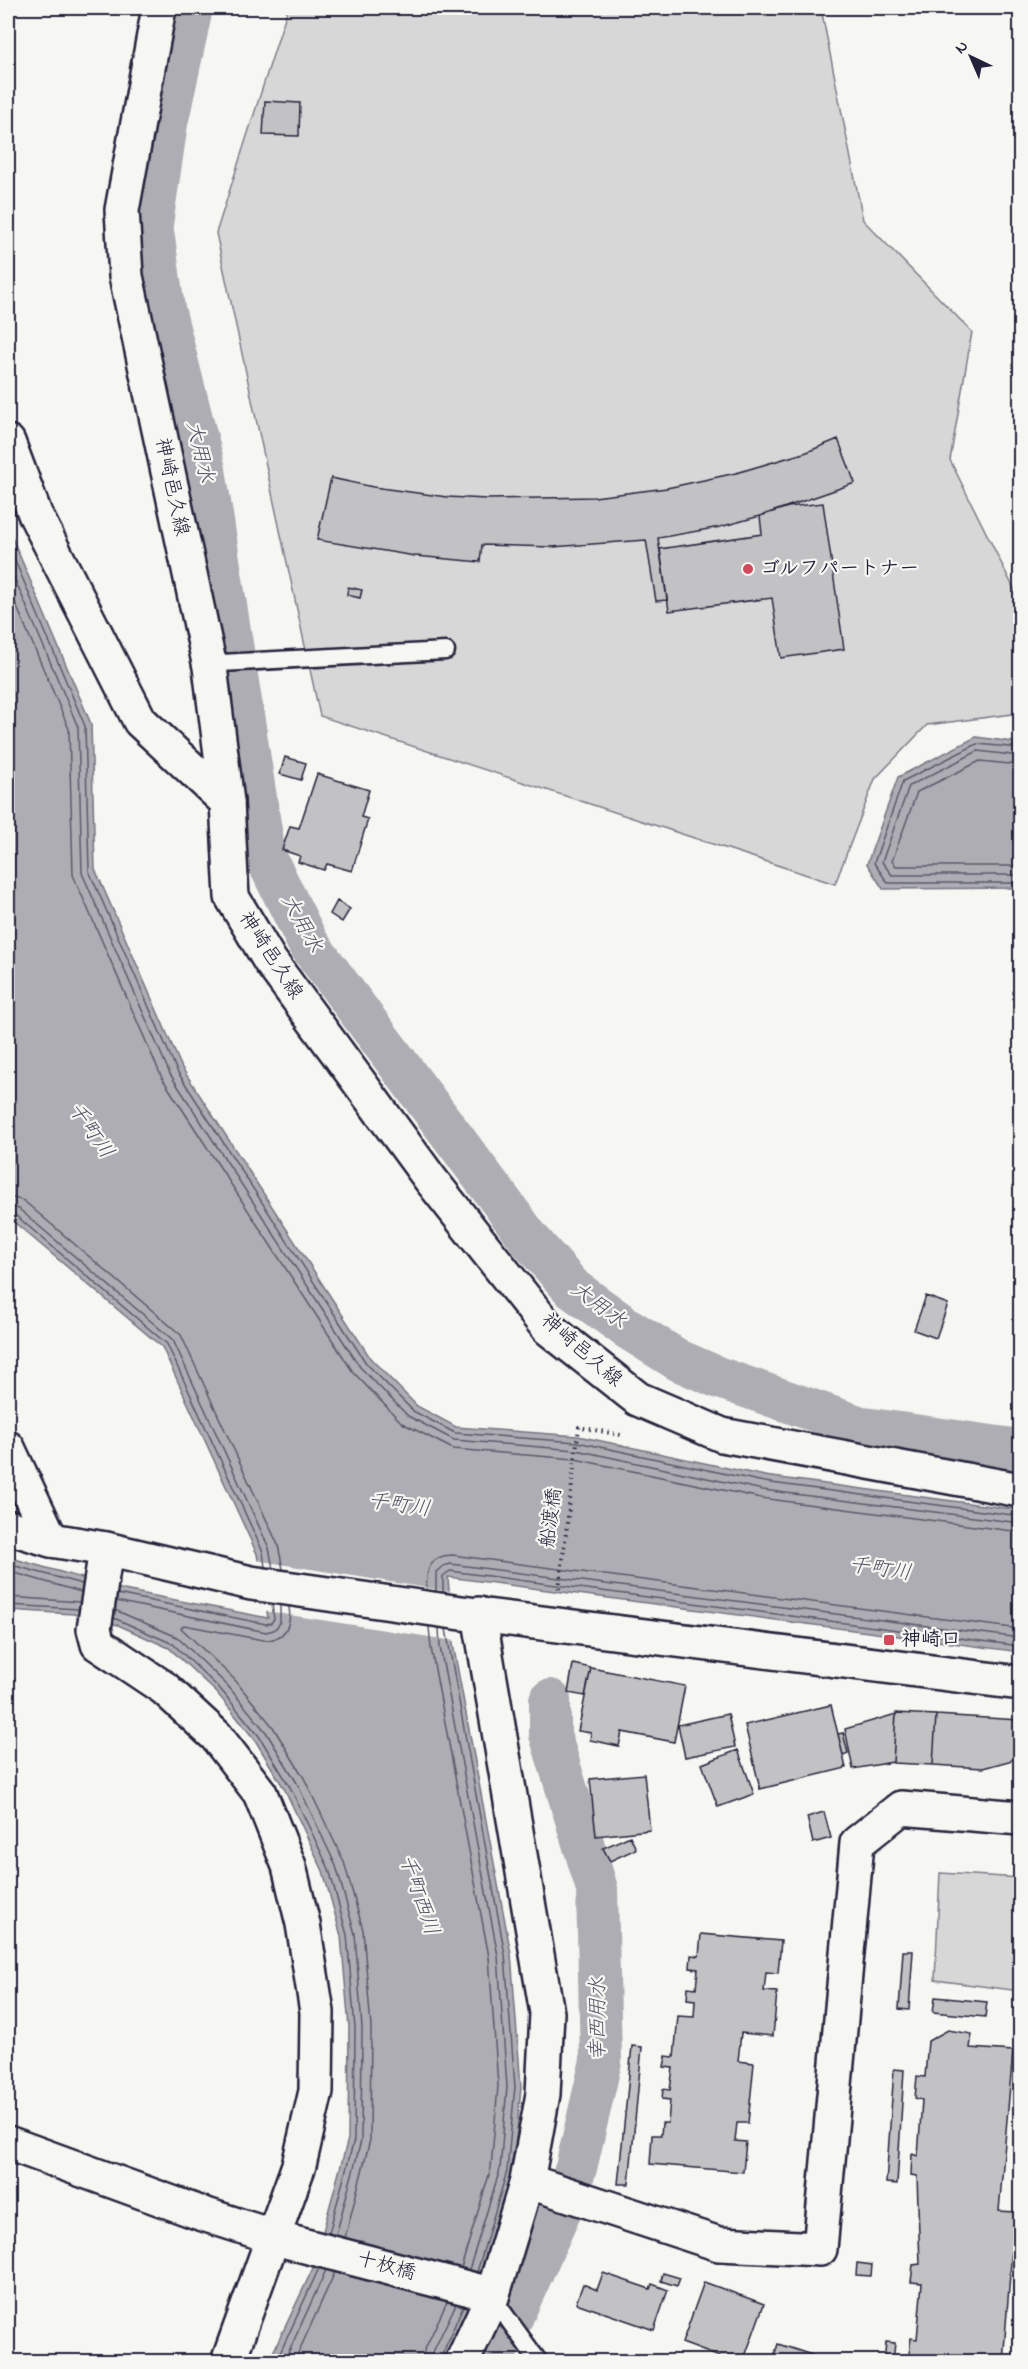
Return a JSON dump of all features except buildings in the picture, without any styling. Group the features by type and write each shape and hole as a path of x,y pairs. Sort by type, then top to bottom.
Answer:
{"street":[{"name":"神崎邑久線","path":"159,8 122,210 126,276 215,665 227,802 232,897 270,961 431,1180 548,1328 638,1399 722,1435 1020,1490"},
{"path":"8,442 35,514 141,721 227,802"},
{"path":"8,1448 51,1540"},
{"path":"8,1527 104,1560 251,1583 466,1613 1020,1683"},
{"path":"104,1560 94,1629 98,1644 164,1688 216,1736 260,1793 289,1866 303,1924 317,2012 316,2091 281,2239 228,2361"},
{"path":"462,2361 491,2299 553,2189 543,2094 547,2013 466,1613"},
{"path":"553,2189 719,2244 820,2249 857,1843 901,1808 1020,1818"},
{"name":"十枚橋","path":"8,2143 197,2212 281,2239 491,2299"}],"lane":[{"path":"215,665 446,651"},
{"path":"491,2299 539,2361"}],"path":[{"name":"船渡橋","path":"558,1593 578,1436"}],"shaded area":[{"name":"ゴルフパートナー","path":"288,8 821,8 863,220 972,332 950,460 1020,601 1020,713 927,725 875,779 835,884 320,716 216,233"},
{"path":"940,1873 1020,1878 1020,1991 935,1980"}],"water":[{"path":"8,528 91,724 95,869 182,1068 371,1359 417,1406 456,1427 578,1436 765,1476 1020,1510 1020,1652 448,1577 453,1644 511,1954 521,2087 513,2172 490,2254 471,2303 444,2361 269,2361 313,2268 348,2139 349,2027 341,1936 323,1871 285,1790 255,1740 217,1693 169,1648 118,1625 73,1614 8,1610 8,1557 124,1590 268,1618 257,1554 162,1347 8,1217"},
{"path":"976,737 1020,743 1020,888 883,889 867,864 898,777"}],"pier":[{"path":"255,1560 452,1592 455,1641 264,1611"}],"waterway":[{"name":"大用水","path":"192,8 167,123 152,224 164,309 205,470 265,856 308,943 530,1240 573,1289 627,1328 678,1360 717,1377 864,1428 1020,1450"},
{"name":"幸西用水","path":"492,2362 561,2210 576,2168 601,2061 597,1889 550,1734 550,1700"}],"place":[{"name":"ゴルフパートナー","path":"748,569"},
{"name":"神崎口","path":"889,1640"}],"water label":[{"name":"千町川","path":"90,1131"},
{"name":"千町川","path":"399,1506"},
{"name":"千町川","path":"880,1570"},
{"name":"千町西川","path":"418,1895"}]}
